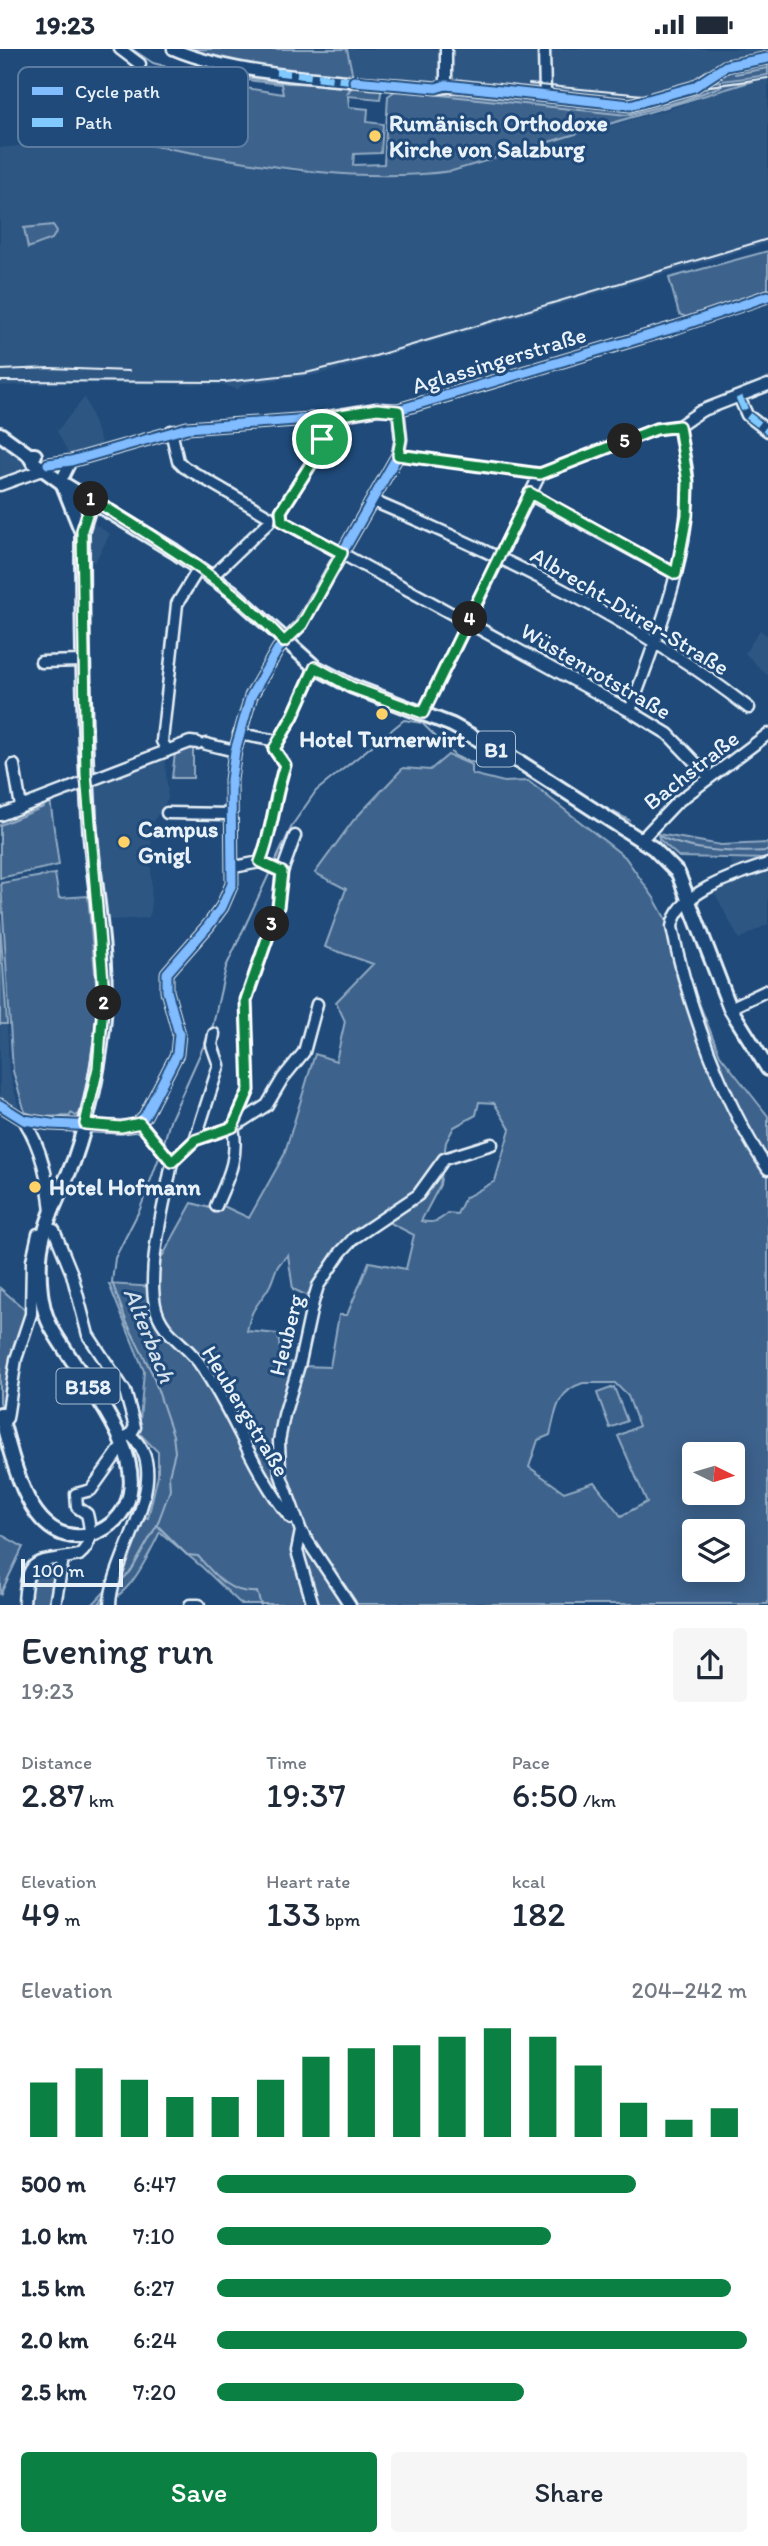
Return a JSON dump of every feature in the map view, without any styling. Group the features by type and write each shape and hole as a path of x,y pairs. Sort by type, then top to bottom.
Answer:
{"main road":[{"name":"B1","path":"0,434 111,512 199,568 255,611 284,642 315,667 351,687 423,713 494,748 642,839 665,858 678,873 690,900 730,1008 768,1069"},
{"name":"B158","path":"63,479 82,530 87,781 104,993 98,1068 85,1124 51,1214 40,1256 44,1308 50,1324 124,1440 131,1469 128,1499 118,1517 107,1527 90,1535"},
{"name":"B158","path":"82,530 89,508 89,497"},
{"path":"75,507 89,497"},
{"path":"82,530 96,515 111,512"},
{"path":"1,1419 34,1511 55,1530 68,1535 90,1535"}],"street":[{"path":"120,49 140,64"},
{"path":"173,49 205,63 237,67"},
{"path":"446,49 446,85"},
{"path":"544,49 545,94"},
{"path":"248,68 354,81 436,88 446,85 636,104 694,87 726,66 768,58"},
{"name":"Aglassingerstraße","path":"0,485 38,471 44,465 71,461 171,431 323,418 377,409 398,411 677,327 768,296"},
{"path":"398,455 540,474 656,429 679,426 701,411 768,385"},
{"path":"739,397 747,415 768,431"},
{"path":"24,1120 121,1127 140,1123 177,1054 179,1034 167,991 167,973 222,907 232,884 234,867 230,814 235,751 251,696 284,642 302,625 398,455 401,439 398,411"},
{"name":"Wüstenrotstraße","path":"323,418 318,453 281,511 282,521 630,711 668,734 708,776"},
{"path":"630,711 676,574 687,515 688,482 679,426"},
{"path":"171,431 178,461 184,467 270,517 269,522 211,577"},
{"path":"63,479 71,461"},
{"path":"423,713 540,474"},
{"path":"530,493 676,574"},
{"name":"Albrecht-Dürer-Straße","path":"373,501 500,556 654,643 749,708"},
{"path":"167,751 163,741 177,604 199,568"},
{"path":"41,662 83,661"},
{"path":"216,1206 234,1166 237,1146 233,1127 249,1090 246,1000 278,907 268,843 278,785 285,765 274,749 293,716 315,667"},
{"path":"239,734 278,741"},
{"name":"Bachstraße","path":"642,839 652,825 708,776 768,734"},
{"path":"0,815 190,743 235,751"},
{"path":"14,765 21,807"},
{"path":"167,813 230,814"},
{"path":"272,867 295,836"},
{"path":"768,864 723,879 690,900 673,915 671,927 677,956 721,1080 744,1134 768,1169"},
{"path":"234,867 272,867"},
{"path":"730,1008 768,990"},
{"path":"140,1123 172,1162 195,1140 233,1127 267,1105 283,1078 299,1060 317,1004"},
{"path":"195,1140 219,1065 212,1045 214,1034"},
{"path":"2,1106 24,1120 34,1136 46,1169 51,1214"},
{"name":"Heuberg","path":"350,1605 301,1531 279,1473 279,1441 318,1286 354,1238 418,1195 440,1162 492,1144"},
{"name":"Heubergstraße","path":"172,1162 154,1275 158,1315 170,1336 192,1353 204,1369 243,1437 257,1469 301,1531"},
{"path":"1,1419 7,1418 16,1359 31,1314 34,1246 38,1234 54,1230 72,1274 88,1335 125,1391 135,1419 90,1490 76,1494 77,1507 87,1514 90,1535 84,1551 63,1558 45,1558 35,1564 24,1587 24,1605"},
{"path":"110,1601 111,1582 140,1514 146,1487 145,1456 141,1445 124,1440"},
{"path":"301,1531 297,1551 313,1605"},
{"path":"55,1605 63,1558"},
{"path":"190,1605 199,1605"}],"shaded area":[{"path":"170,49 347,49 354,81 347,94 355,83 382,87 380,99 348,96 349,107 368,109 367,122 383,124 381,153 354,154 353,165 384,164 388,96 399,88 624,110 666,102 710,86 753,81 452,171 363,175 276,167 158,147 248,147 248,88 283,94 281,84 248,80 248,67 205,67 205,63"},
{"path":"348,49 768,49 768,52 719,62 689,82 636,99 618,99 439,81 355,78"},
{"path":"768,64 768,75 714,82 729,72"},
{"path":"768,76 768,243 347,367 316,375 243,384 238,390 225,385 71,383 0,386 0,148 157,147 298,172 412,176 452,171 669,109"},
{"path":"53,225 57,231 52,239 28,248 24,228"},
{"path":"768,251 768,289 686,317 679,314 669,278"},
{"path":"85,397 102,445 69,455 57,431"},
{"path":"0,445 25,463 24,468 0,477"},
{"path":"92,522 110,534 95,562 87,560 88,530"},
{"path":"760,630 768,636 768,676 745,653"},
{"path":"193,746 193,778 172,778 175,753"},
{"path":"448,755 472,765 472,774 504,782 528,781 625,857 654,898 675,936 687,982 697,998 720,1055 768,1116 768,1604 241,1604 160,1532 141,1568 125,1589 105,1603 92,1605 112,1584 141,1516 148,1518 158,1475 158,1452 139,1433 144,1371 109,1284 155,1287 157,1266 192,1203 217,1210 219,1204 249,1218 284,1155 315,1054 336,1061 345,1021 336,1002 373,964 325,947 346,889 315,873 353,821 403,768 430,770","holes":["479,1102 494,1103 510,1129 495,1181 465,1198 457,1214 448,1213 432,1222 421,1221 440,1185 446,1142 454,1127 476,1115","381,1218 414,1235 406,1269 369,1262 347,1315 339,1315 330,1367 301,1366 281,1359 278,1334 247,1331 254,1310 279,1265 288,1255 293,1289 312,1298 354,1236","583,1383 615,1383 628,1396 639,1426 618,1436 647,1502 621,1516 594,1482 564,1492 529,1467 538,1440 550,1435 563,1396"]},
{"name":"Campus Gnigl","path":"157,757 165,761 168,799 154,820 151,837 151,912 148,918 109,920 104,917 93,784"},
{"path":"50,800 59,865 0,878 0,825 44,807 43,802"},
{"path":"658,834 721,845 768,843 768,859 679,857 659,839"},
{"path":"768,859 768,924 739,939 710,884 733,871 731,860"},
{"path":"55,874 59,898 88,896 98,1006 84,1110 76,1116 71,1113 70,1116 39,1117 25,1112 13,1071 1,883"},
{"path":"0,921 7,1024 0,1024"},
{"path":"0,1024 7,1024 9,1071 19,1108 0,1101"},
{"path":"0,1288 28,1312 5,1415 0,1402"},
{"path":"614,1387 627,1421 610,1428 597,1393"},
{"path":"0,1534 23,1547 0,1595"},
{"path":"60,1560 52,1604 26,1605 35,1579 33,1572 44,1561"}],"waterway":[{"path":"132,49 153,63 168,67"},
{"path":"735,74 768,68"},
{"path":"248,78 325,84"},
{"path":"375,88 627,115 681,101 722,86"},
{"name":"Alterbach","path":"274,864 293,824 316,791 404,720 422,723 455,756 469,762 510,766 561,796"},
{"name":"Alterbach","path":"588,799 629,820"},
{"name":"Alterbach","path":"659,836 712,850 768,851"},
{"name":"Alterbach","path":"163,1146 170,1121 213,1025 226,967 270,872"},
{"name":"Alterbach","path":"118,1584 131,1571 157,1525 170,1490 169,1475 175,1452 173,1435 152,1373 127,1323 112,1282 115,1258 140,1209 160,1155"},
{"path":"158,1526 187,1555 198,1556 223,1582 238,1590 257,1592 261,1605"},
{"name":"Alterbach","path":"98,1605 108,1592"}],"railway":[{"path":"529,84 643,95 768,78"},
{"path":"0,381 225,382 306,373 375,356 768,239"},
{"path":"0,370 50,368 129,371"}],"marked path":[{"path":"276,72 354,81"},
{"path":"739,397 747,415 768,431"}],"cycle path":[{"path":"354,81 436,88 446,85 630,105 694,87 726,66 768,58"},
{"path":"48,464 71,461 187,428 323,418 377,409 398,410 677,327 768,296"},
{"path":"0,1105 24,1120 51,1124 121,1127 136,1125 145,1116 177,1054 179,1034 167,991 167,973 222,907 232,884 231,780 235,751 251,696 278,649 301,625 398,455 401,439 398,410"}],"place":[{"name":"Rumänisch Orthodoxe Kirche von Salzburg","path":"375,136"},
{"name":"Hotel Turnerwirt","path":"382,714"},
{"name":"Campus Gnigl","path":"124,842"},
{"name":"Hotel Hofmann","path":"35,1187"}],"route":[{"path":"377,409 398,411 401,439 398,455 410,459 540,474 663,426 679,426 688,482 682,550 676,574 530,493 423,713 351,687 315,667 293,716 274,749 285,765 278,785 268,843 260,862 282,872 281,894 246,1000 249,1090 233,1127 195,1140 172,1162 140,1123 121,1127 85,1124 98,1068 103,1025 104,977 86,774 82,599 84,519 89,508 89,497 232,591 284,642 302,625 342,553 279,517 311,467 322,439 323,418 354,415 377,409"}]}
